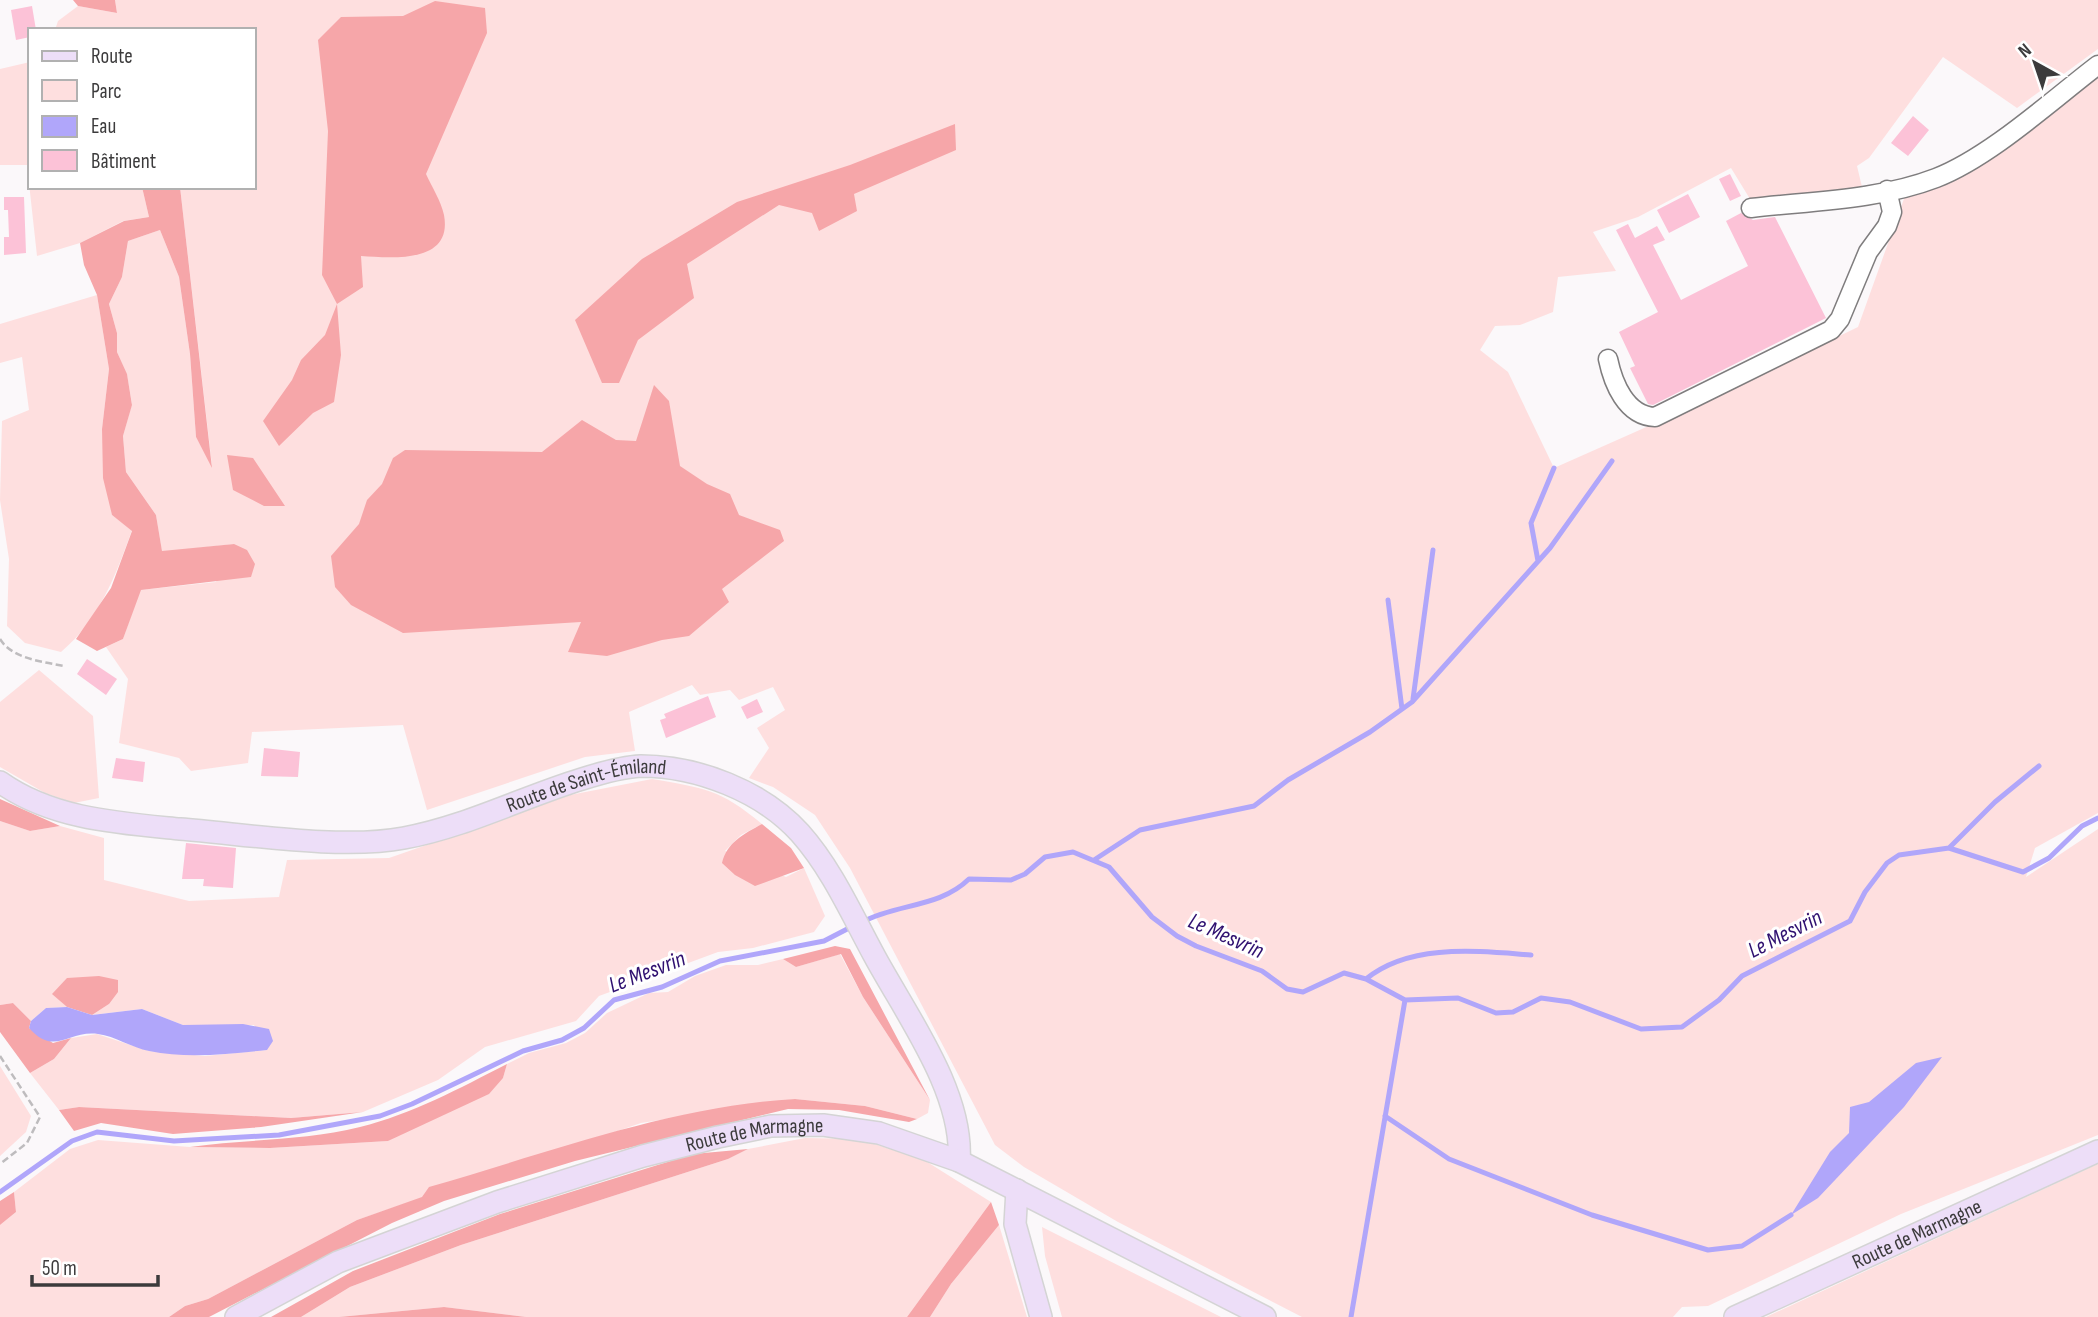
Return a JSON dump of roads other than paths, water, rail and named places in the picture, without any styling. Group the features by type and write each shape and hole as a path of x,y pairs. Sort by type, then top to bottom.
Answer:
{"main road":[{"name":"Route de Saint-Émiland","path":"0,782 44,806 77,816 264,836 366,841 403,839 610,771 640,766 674,769 727,784 755,797 799,832 834,879 945,1085 960,1130 959,1161"},
{"name":"Route de Marmagne","path":"236,1317 338,1262 387,1241 524,1193 718,1137 771,1126 843,1127 879,1133 959,1161 1265,1317"},
{"name":"Route de Marmagne","path":"1735,1317 2098,1151"},
{"path":"1017,1190 1015,1224 1041,1317"}],"street":[{"path":"1751,208 1887,190 1936,178 1961,165 2098,65"},
{"path":"1608,359 1612,376 1630,406 1639,413 1655,417 1831,330 1840,319 1868,252 1887,226 1892,212 1887,190"}],"water":[{"path":"67,1007 92,1015 142,1009 183,1025 243,1024 269,1029 273,1041 267,1050 178,1055 143,1049 98,1034 47,1041 29,1028 31,1021 46,1008"},
{"path":"1942,1057 1904,1107 1818,1198 1791,1215 1830,1152 1849,1133 1850,1107 1869,1102 1916,1063"}],"waterway":[{"path":"1094,860 1140,830 1254,806 1288,780 1370,732 1412,702 1550,548 1612,461"},
{"path":"1538,561 1531,523 1554,468"},
{"path":"1413,699 1433,550"},
{"path":"1388,600 1402,709"},
{"path":"1949,848 1995,802 2039,766"},
{"name":"Le Mesvrin","path":"862,922 945,895 969,879 1011,880 1025,874 1045,857 1073,852 1109,867 1152,917 1177,936 1262,971 1287,989 1303,992 1344,973 1366,979 1405,1000 1458,998 1496,1013 1513,1012 1541,998 1570,1002 1641,1029 1682,1027 1719,1000 1742,976 1850,921 1865,892 1887,863 1899,855 1949,848 2023,872 2049,858 2082,826 2098,818"},
{"name":"Le Mesvrin","path":"0,1192 72,1141 97,1132 174,1141 279,1135 380,1116 412,1104 523,1051 562,1040 584,1028 614,1000 662,987 720,961 824,941 853,926"},
{"path":"1366,979 1384,967 1423,955 1467,951 1531,955"},
{"path":"1351,1317 1405,1000"},
{"path":"1385,1116 1449,1159 1592,1215 1708,1250 1742,1246 1791,1215"}]}
